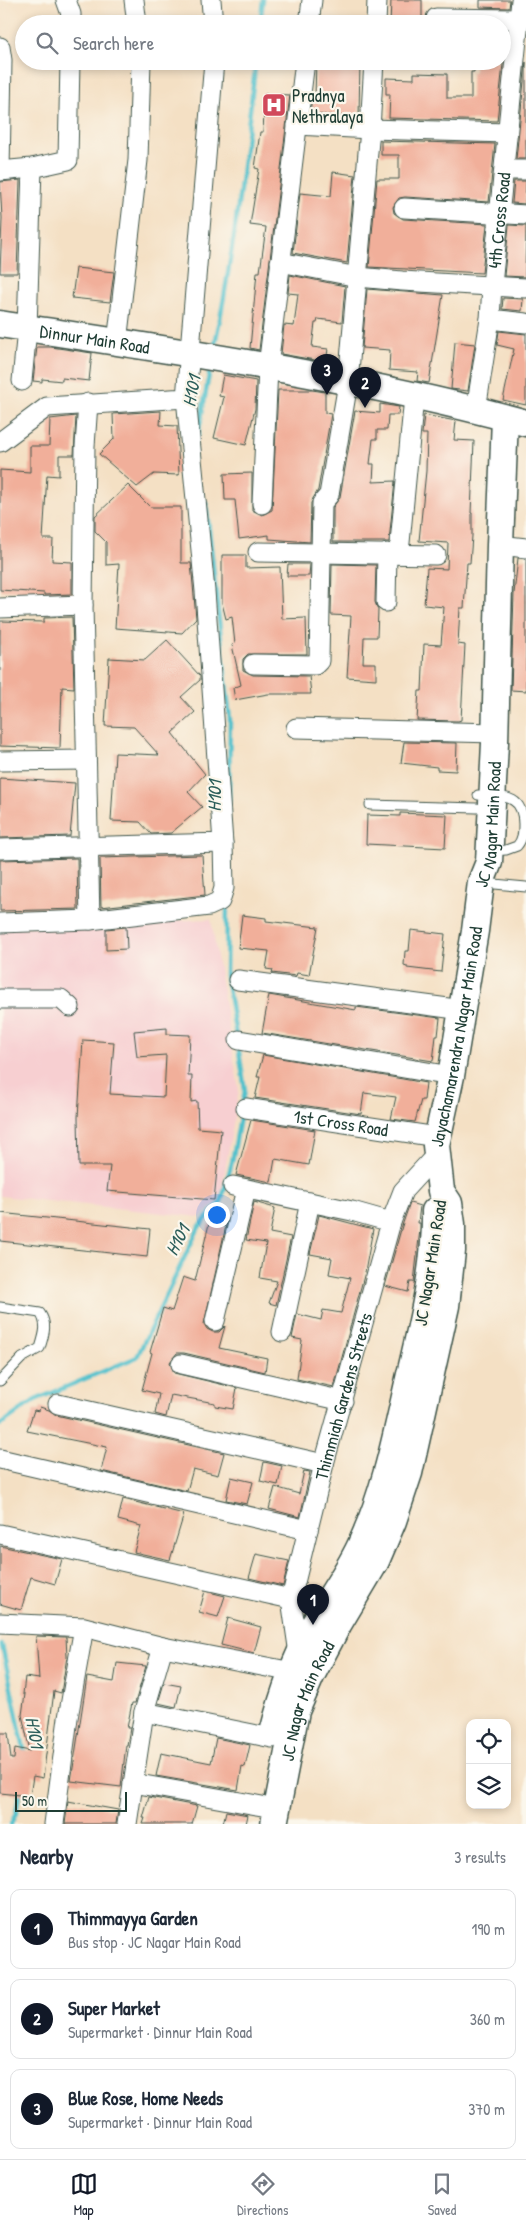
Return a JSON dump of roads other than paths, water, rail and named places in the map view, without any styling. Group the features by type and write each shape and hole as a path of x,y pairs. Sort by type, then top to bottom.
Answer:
{"main road":[{"name":"Dinnur Main Road","path":"0,324 258,365"},
{"path":"258,365 500,416"},
{"name":"JC Nagar Main Road","path":"491,615 500,545 500,416"},
{"name":"JC Nagar Main Road","path":"481,882 474,860 483,800 488,733 500,416"},
{"name":"JC Nagar Main Road","path":"481,882 489,862 490,851 483,800"},
{"name":"Jayachamarendra Nagar Main Road","path":"441,1191 437,1146 452,1076 463,1010 481,882"},
{"name":"JC Nagar Main Road","path":"265,1818 296,1711 301,1667 313,1626 358,1550 379,1500 398,1428 429,1286 435,1234 434,1207 441,1191"},
{"name":"JC Nagar Main Road","path":"265,1818 272,1738 285,1688 301,1667"}],"street":[{"path":"66,0 71,15"},
{"path":"134,0 136,15"},
{"path":"211,0 212,15"},
{"path":"310,15 312,0"},
{"path":"376,15 377,0"},
{"name":"4th Cross Road","path":"500,416 490,320 507,133 521,44 519,19 521,0"},
{"path":"511,19 519,19"},
{"path":"0,47 2,60 0,172 32,168 68,160 70,70"},
{"path":"117,343 138,160 141,70"},
{"path":"0,923 90,920 209,906 220,901 224,888 223,844 205,591 186,398 213,70"},
{"path":"262,504 258,365 280,262 303,70"},
{"path":"253,664 315,665 319,662 322,503 329,494 348,383 373,70"},
{"path":"297,125 507,133"},
{"path":"22,381 28,329 32,168"},
{"path":"504,170 526,170"},
{"path":"404,208 526,215"},
{"path":"280,262 358,276 402,281 526,288"},
{"path":"490,320 526,323"},
{"path":"386,602 414,397"},
{"path":"0,442 47,407 186,398"},
{"path":"88,403 85,446 83,605 90,920"},
{"path":"500,545 526,548"},
{"path":"258,552 436,555"},
{"path":"0,608 83,605"},
{"path":"296,728 488,733"},
{"path":"0,761 86,760"},
{"path":"0,849 223,844"},
{"path":"238,980 463,1010"},
{"path":"0,999 61,999 70,1007"},
{"path":"239,1040 452,1076"},
{"name":"1st Cross Road","path":"246,1108 437,1146"},
{"name":"Thimmiah Gardens Streets","path":"301,1667 291,1599 324,1464 343,1401 391,1222 403,1191 437,1146"},
{"path":"215,1320 240,1188 310,1202 391,1222"},
{"path":"282,1332 310,1202"},
{"path":"180,1364 343,1401"},
{"path":"58,1404 324,1464"},
{"path":"0,1459 308,1530"},
{"path":"0,1534 291,1599"},
{"path":"0,1623 84,1626 163,1647 301,1667"},
{"path":"54,1824 68,1718 84,1626"},
{"path":"127,1824 144,1712 163,1647"},
{"path":"144,1712 272,1738"},
{"path":"133,1783 265,1818"}],"lane":[{"path":"370,805 483,800"},
{"path":"481,882 526,887"},
{"path":"0,1307 40,1313 45,1320 40,1348 22,1358 0,1382"}],"waterway":[{"name":"H101","path":"261,15 263,0"},
{"name":"H101","path":"214,349 233,242 255,70"},
{"name":"H101","path":"198,435 211,364"},
{"name":"H101","path":"206,503 230,719 229,801"},
{"name":"H101","path":"227,901 226,976 236,1035"},
{"name":"H101","path":"0,1425 35,1400 137,1357 199,1227 221,1202 232,1162 245,1090 238,1045"},
{"name":"H101","path":"2,1645 25,1754"},
{"name":"H101","path":"11,1824 16,1813 20,1789"}],"place":[{"name":"Pradnya Nethralaya","path":"274,105"},
{"name":"Blue Rose, Home Needs","path":"327,395"},
{"name":"Super Market","path":"365,408"},
{"name":"Thimmayya Garden","path":"313,1625"}]}
